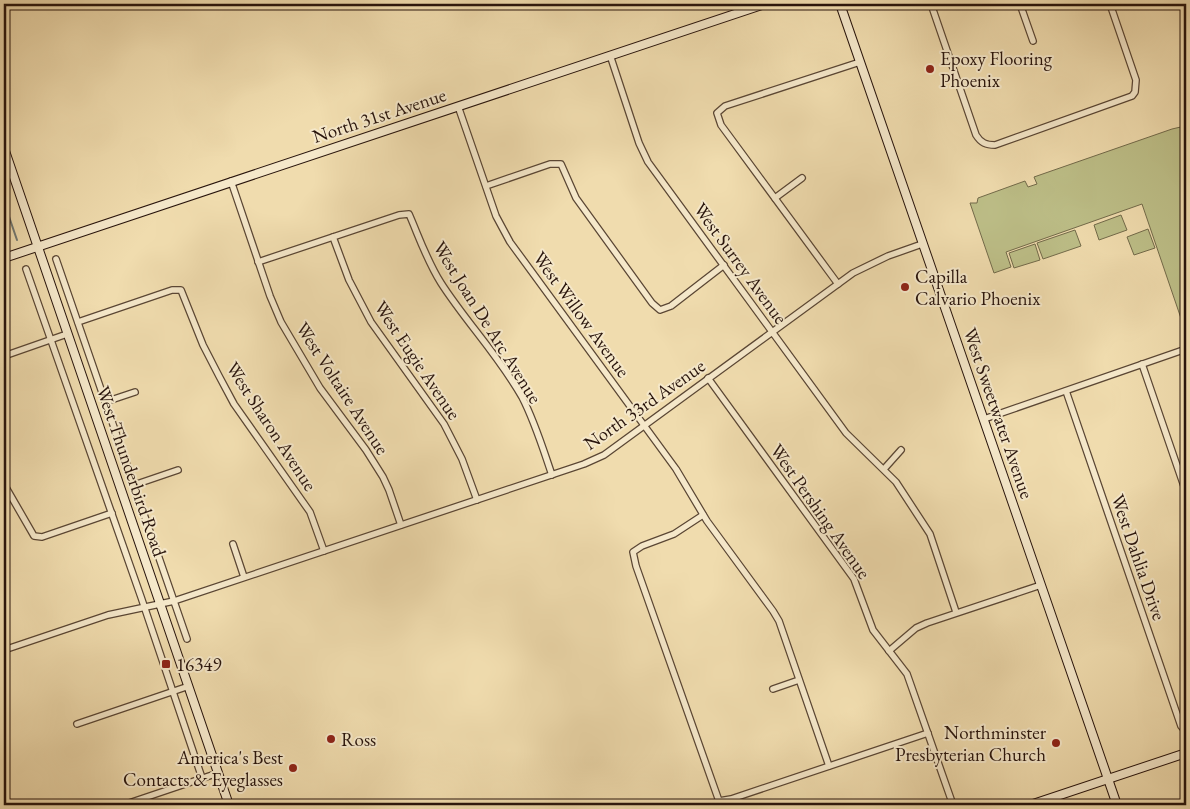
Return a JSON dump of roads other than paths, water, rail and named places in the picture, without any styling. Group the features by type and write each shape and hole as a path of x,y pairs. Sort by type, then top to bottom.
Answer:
{"street":[{"name":"North 31st Avenue","path":"4,258 765,4"},
{"name":"West Sweetwater Avenue","path":"840,4 1117,805"},
{"path":"931,4 976,136 985,144 995,145 1127,99 1135,92 1136,80 1110,4"},
{"path":"1020,4 1033,41"},
{"name":"West Surrey Avenue","path":"610,55 643,153 846,433 901,488 930,534 956,612"},
{"path":"838,284 721,124 717,113 725,106 860,62"},
{"name":"West Willow Avenue","path":"458,106 496,216 510,242 680,475 703,515 779,621 829,766"},
{"name":"West Thunderbird Road","path":"4,148 229,805"},
{"path":"486,186 550,164 561,164 576,198 652,304 660,310 671,306 724,265"},
{"path":"775,198 802,178"},
{"name":"West Voltaire Avenue","path":"231,181 258,262 281,322 320,388 383,476 401,525"},
{"name":"West Joan De Arc Avenue","path":"333,237 399,215 409,214 417,235 440,281 522,397 535,426 552,475"},
{"path":"258,262 333,237"},
{"name":"West Eugie Avenue","path":"333,237 349,280 371,322 444,424 454,441 477,500"},
{"name":"North 33rd Avenue","path":"4,650 108,615 174,601 584,464 604,455 864,267 922,244"},
{"name":"West Thunderbird Road","path":"56,259 187,639"},
{"name":"West Thunderbird Road","path":"26,269 52,339 202,778"},
{"name":"West Sharon Avenue","path":"78,322 172,290 181,290 203,345 234,404 310,512 324,550"},
{"path":"4,356 68,334"},
{"path":"984,419 1186,349"},
{"path":"1142,364 1186,492"},
{"name":"West Pershing Avenue","path":"708,378 854,579 873,630 907,674 953,805"},
{"name":"West Dahlia Drive","path":"1066,391 1178,716 1186,732"},
{"path":"105,402 135,392"},
{"path":"884,469 901,450"},
{"path":"134,485 178,470"},
{"path":"4,484 34,536 42,537 112,513"},
{"path":"703,515 674,534 642,546 633,552 642,584 719,802 928,733"},
{"path":"233,544 244,577"},
{"path":"889,651 916,628 956,612 1041,585"},
{"path":"773,689 799,680"},
{"path":"77,724 189,686"},
{"path":"1030,805 1186,753"},
{"path":"123,805 218,773"}],"waterway":[{"path":"4,202 17,240"}],"place":[{"name":"Epoxy Flooring Phoenix","path":"930,69"},
{"name":"Capilla Calvario Phoenix","path":"905,287"},
{"name":"16349","path":"166,664"},
{"name":"Ross","path":"331,739"},
{"name":"Northminster Presbyterian Church","path":"1056,743"},
{"name":"America's Best Contacts & Eyeglasses","path":"293,768"}]}
